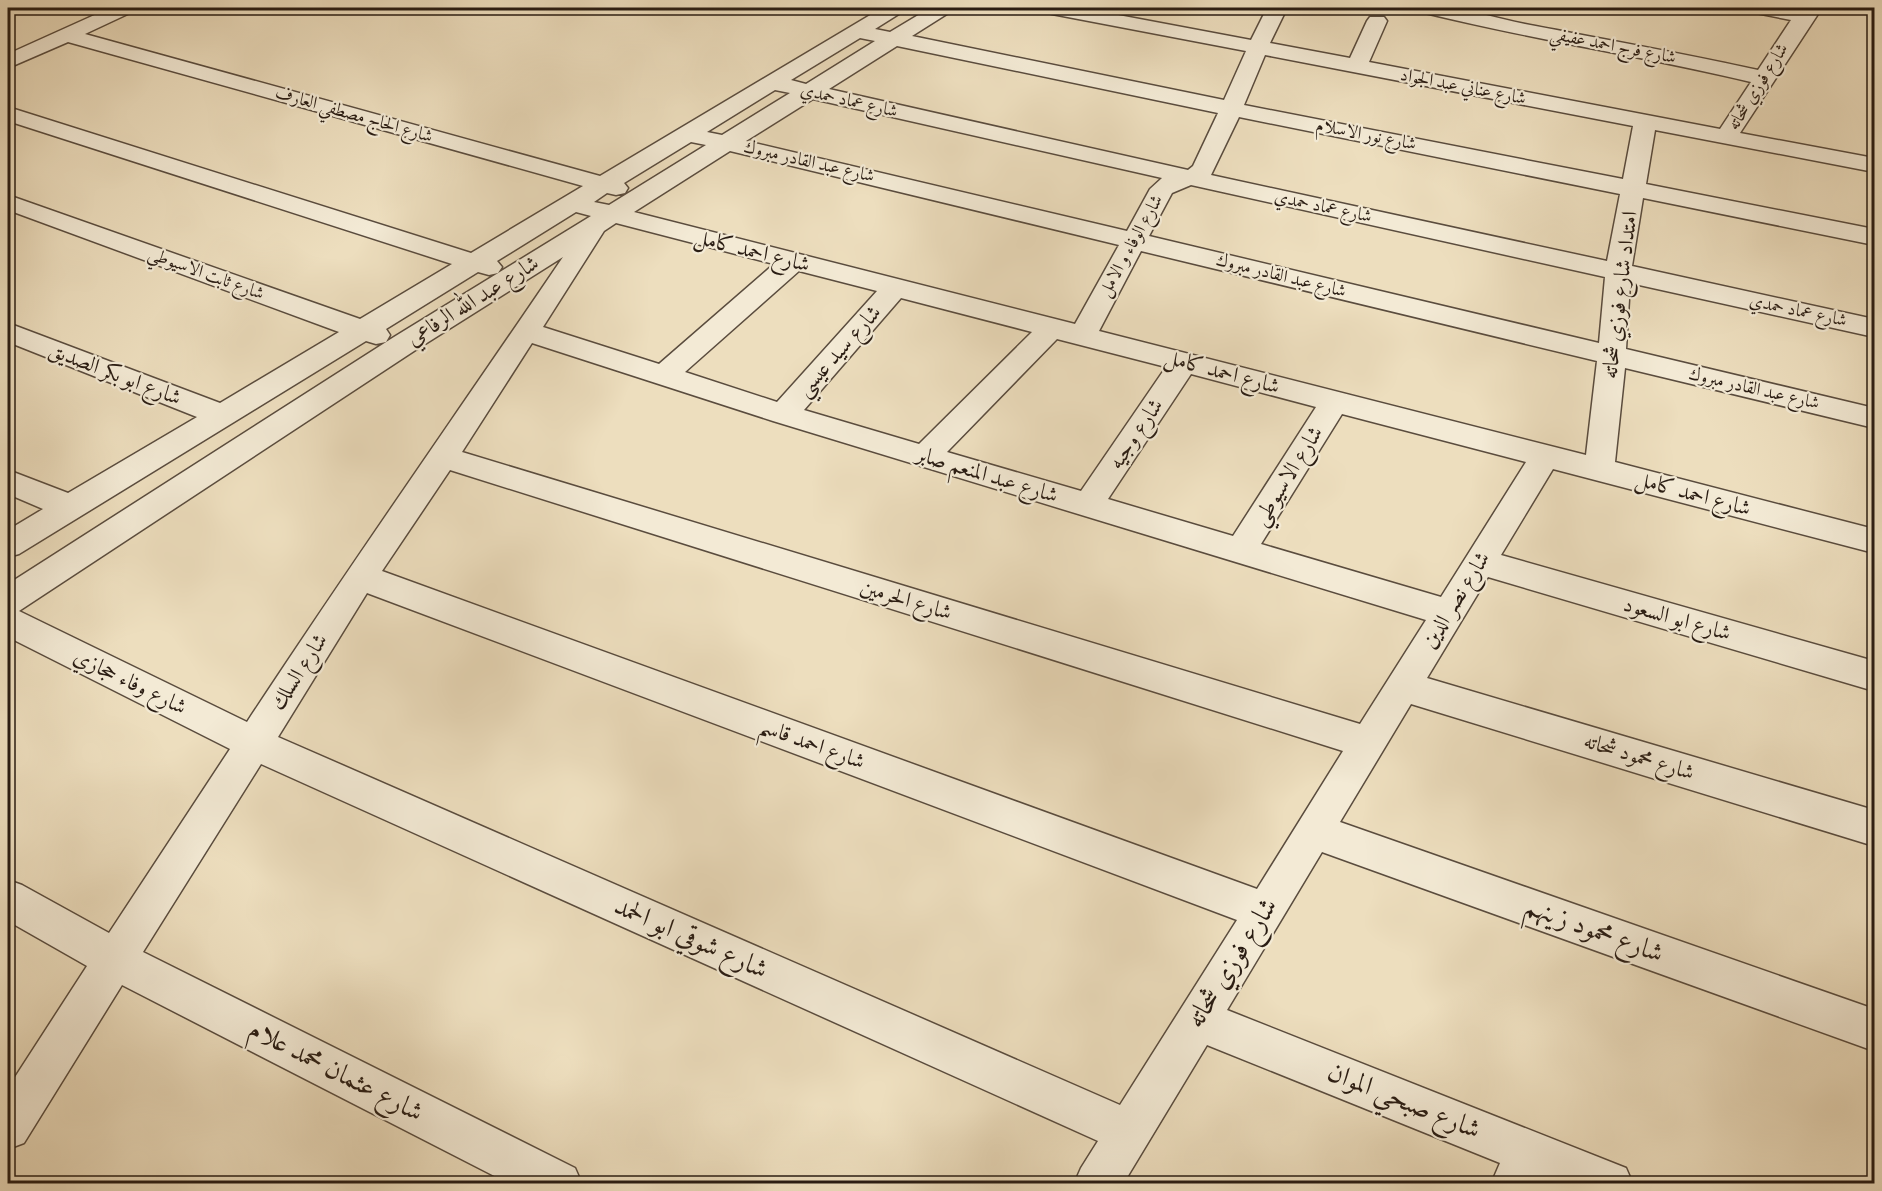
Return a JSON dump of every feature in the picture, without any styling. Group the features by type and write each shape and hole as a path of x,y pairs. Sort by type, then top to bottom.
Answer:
{"street":[{"path":"8,62 125,8"},
{"name":"شارع عبد الله الرفاعي","path":"8,545 570,203 858,31 892,8"},
{"name":"شارع عبد الله الرفاعي","path":"8,601 404,344 942,8"},
{"name":"شارع عناني عبد الجواد","path":"1052,8 1139,15 1257,47 1869,164"},
{"name":"شارع الوفاء و الامل","path":"1082,336 1162,189 1176,179 1188,177 1203,170 1233,109 1257,47 1277,8"},
{"name":"شارع فرج احمد عفيفي","path":"1428,8 1523,30 1677,58 1763,78"},
{"path":"1758,8 1808,12"},
{"name":"شارع فوزي شحاته","path":"1726,137 1808,12"},
{"path":"1357,66 1377,21"},
{"name":"شارع نور الاسلام","path":"858,31 1233,109 1875,237"},
{"name":"شارع الحاج مصطفي العارف","path":"65,35 642,196"},
{"name":"شارع عماد حمدي","path":"772,83 1875,328"},
{"path":"8,114 514,276"},
{"name":"امتداد شارع فوزي شحاته","path":"1599,470 1612,355 1618,272 1645,121"},
{"name":"شارع عبد القادر مبروك","path":"688,134 1875,418"},
{"path":"1869,164 1875,140"},
{"name":"شارع ثابت الاسيوطي","path":"8,202 404,344"},
{"name":"شارع احمد كامل","path":"570,203 605,219 794,261 1875,541"},
{"name":"شارع السلك","path":"8,1127 360,577 605,219"},
{"path":"663,376 794,261"},
{"name":"شارع سيد عيسي","path":"783,414 896,288"},
{"path":"925,456 1052,328"},
{"name":"شارع ابو بكر الصديق","path":"8,332 222,416"},
{"name":"شارع عبد المنعم صابر","path":"527,332 783,414 1449,613"},
{"name":"شارع وجيه","path":"1088,505 1184,363"},
{"name":"شارع الاسيوطي","path":"1240,550 1335,401"},
{"name":"شارع نصر الدين","path":"1368,743 1545,456"},
{"name":"شارع الحرمين","path":"443,457 1368,743"},
{"path":"8,481 70,507"},
{"name":"شارع ابو السعود","path":"1480,562 1875,676"},
{"name":"شارع احمد قاسم","path":"360,577 1264,912"},
{"name":"شارع وفاء حجازي","path":"8,621 253,743"},
{"name":"شارع محمود شحاته","path":"1403,686 1875,828"},
{"name":"شارع شوقي ابو الحمد","path":"253,743 1129,1132"},
{"name":"شارع فوزي شحاته","path":"1097,1184 1368,743"},
{"name":"شارع محمود زينهم","path":"1314,831 1875,1030"},
{"name":"شارع عثمان محمد علام","path":"8,899 114,959 559,1184"},
{"name":"شارع صبحي الموان","path":"1198,1020 1521,1167 1610,1184"}]}
